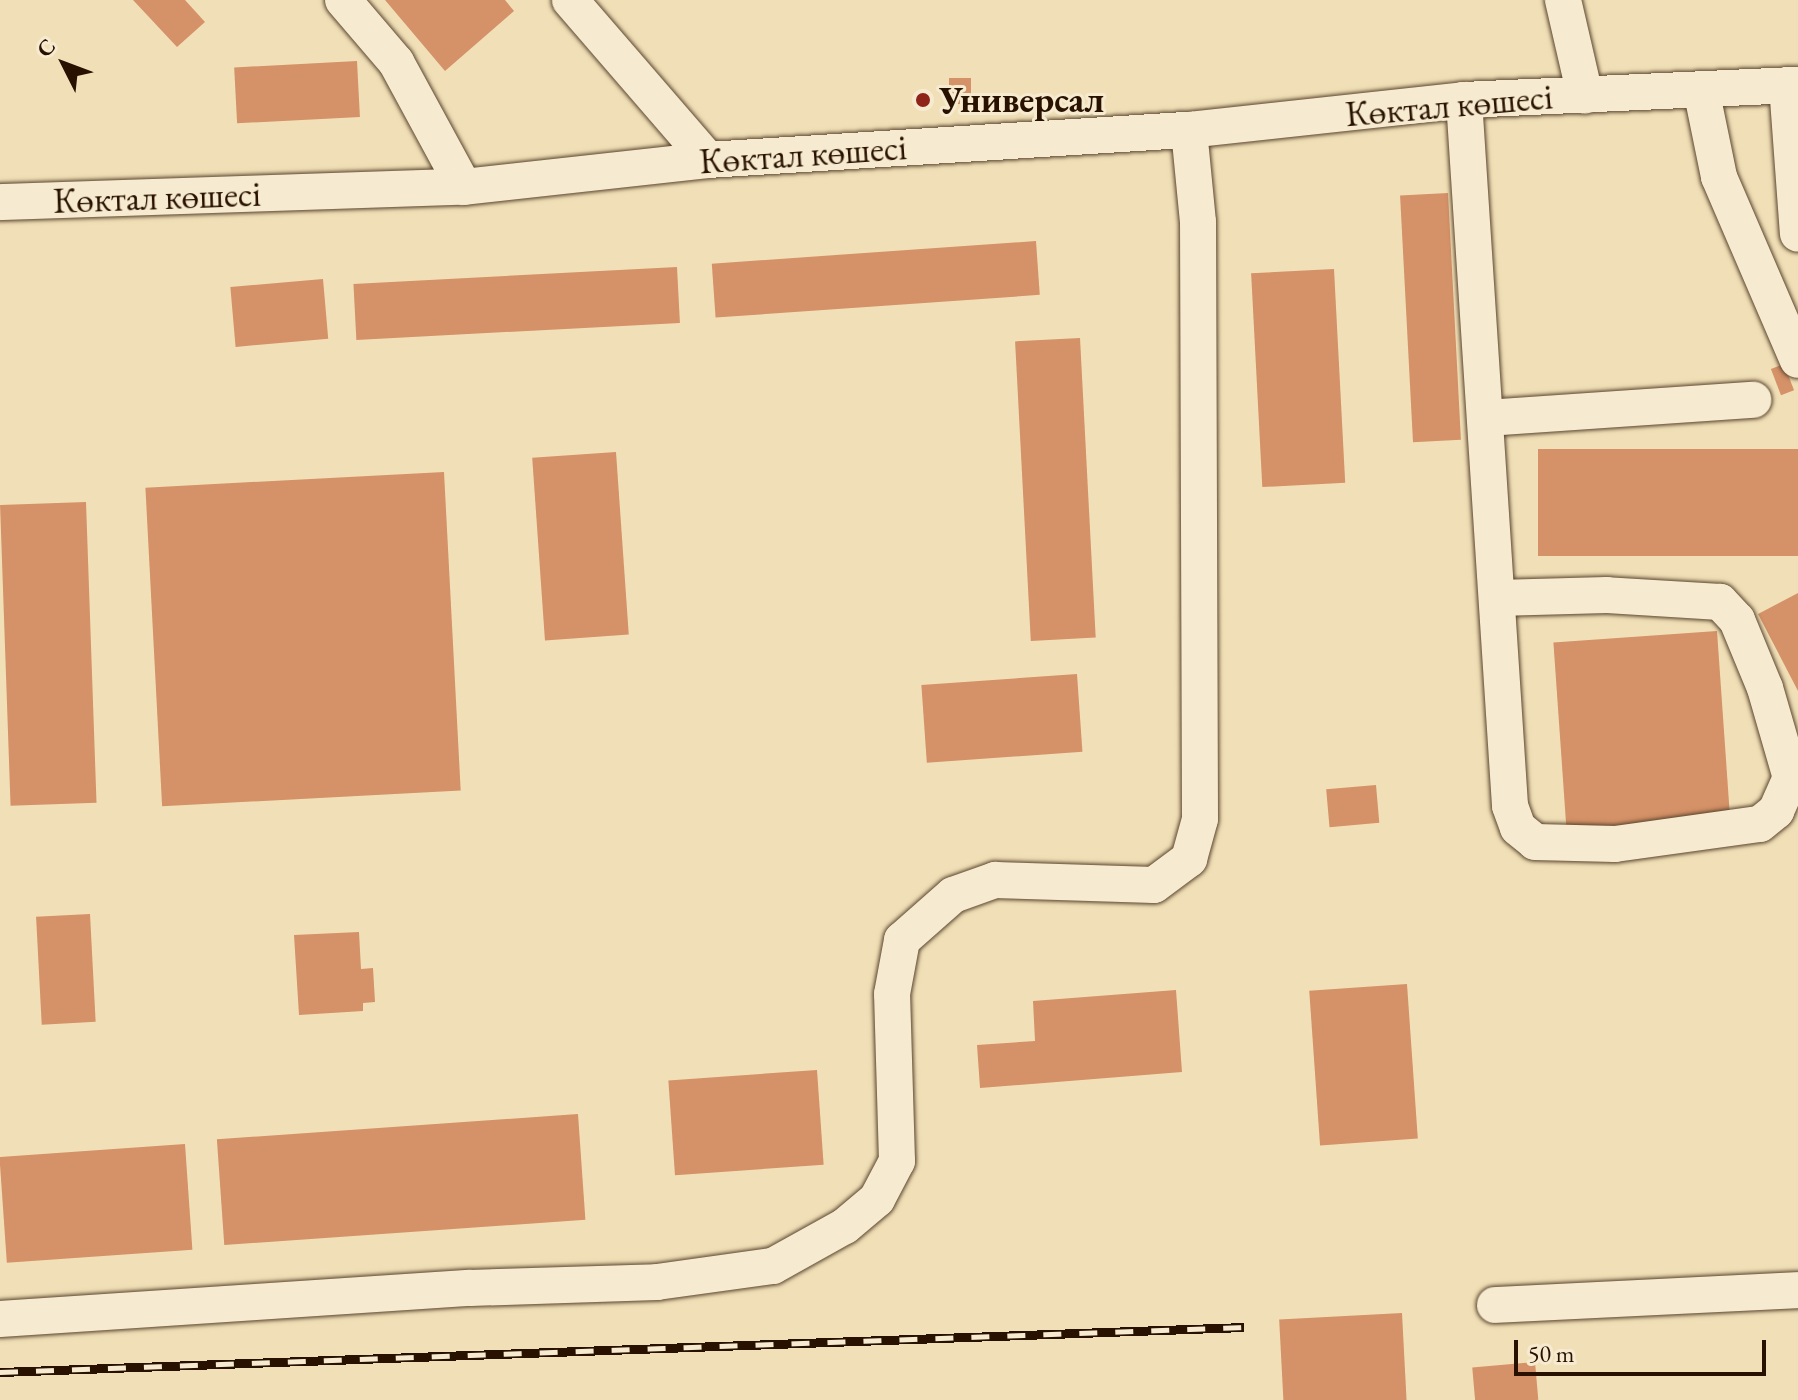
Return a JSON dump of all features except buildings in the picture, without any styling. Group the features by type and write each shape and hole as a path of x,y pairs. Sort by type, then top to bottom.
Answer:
{"lane":[{"path":"343,0 396,62 464,187"},
{"path":"570,0 708,160"},
{"path":"1563,0 1585,95"},
{"path":"1793,85 1798,234"},
{"name":"Көктал көшесі","path":"0,202 464,187 708,160 1189,130 1464,100 1793,85"},
{"path":"1701,89 1719,177 1798,360"},
{"path":"1464,100 1510,806 1518,828 1535,842 1644,840 1760,824 1776,811 1791,778 1765,688 1737,620 1720,602 1607,595 1497,598"},
{"path":"0,1319 470,1288 657,1282 773,1266 845,1226 877,1199 897,1161 892,994 902,940 953,895 995,880 1154,885 1189,859 1200,819 1198,222 1189,130"},
{"path":"1758,272 1798,243"},
{"path":"1486,418 1753,400"},
{"path":"1495,1305 1798,1290"}],"railway":[{"path":"0,1372 1244,1327"}],"place":[{"name":"Универсал","path":"923,100"}]}
